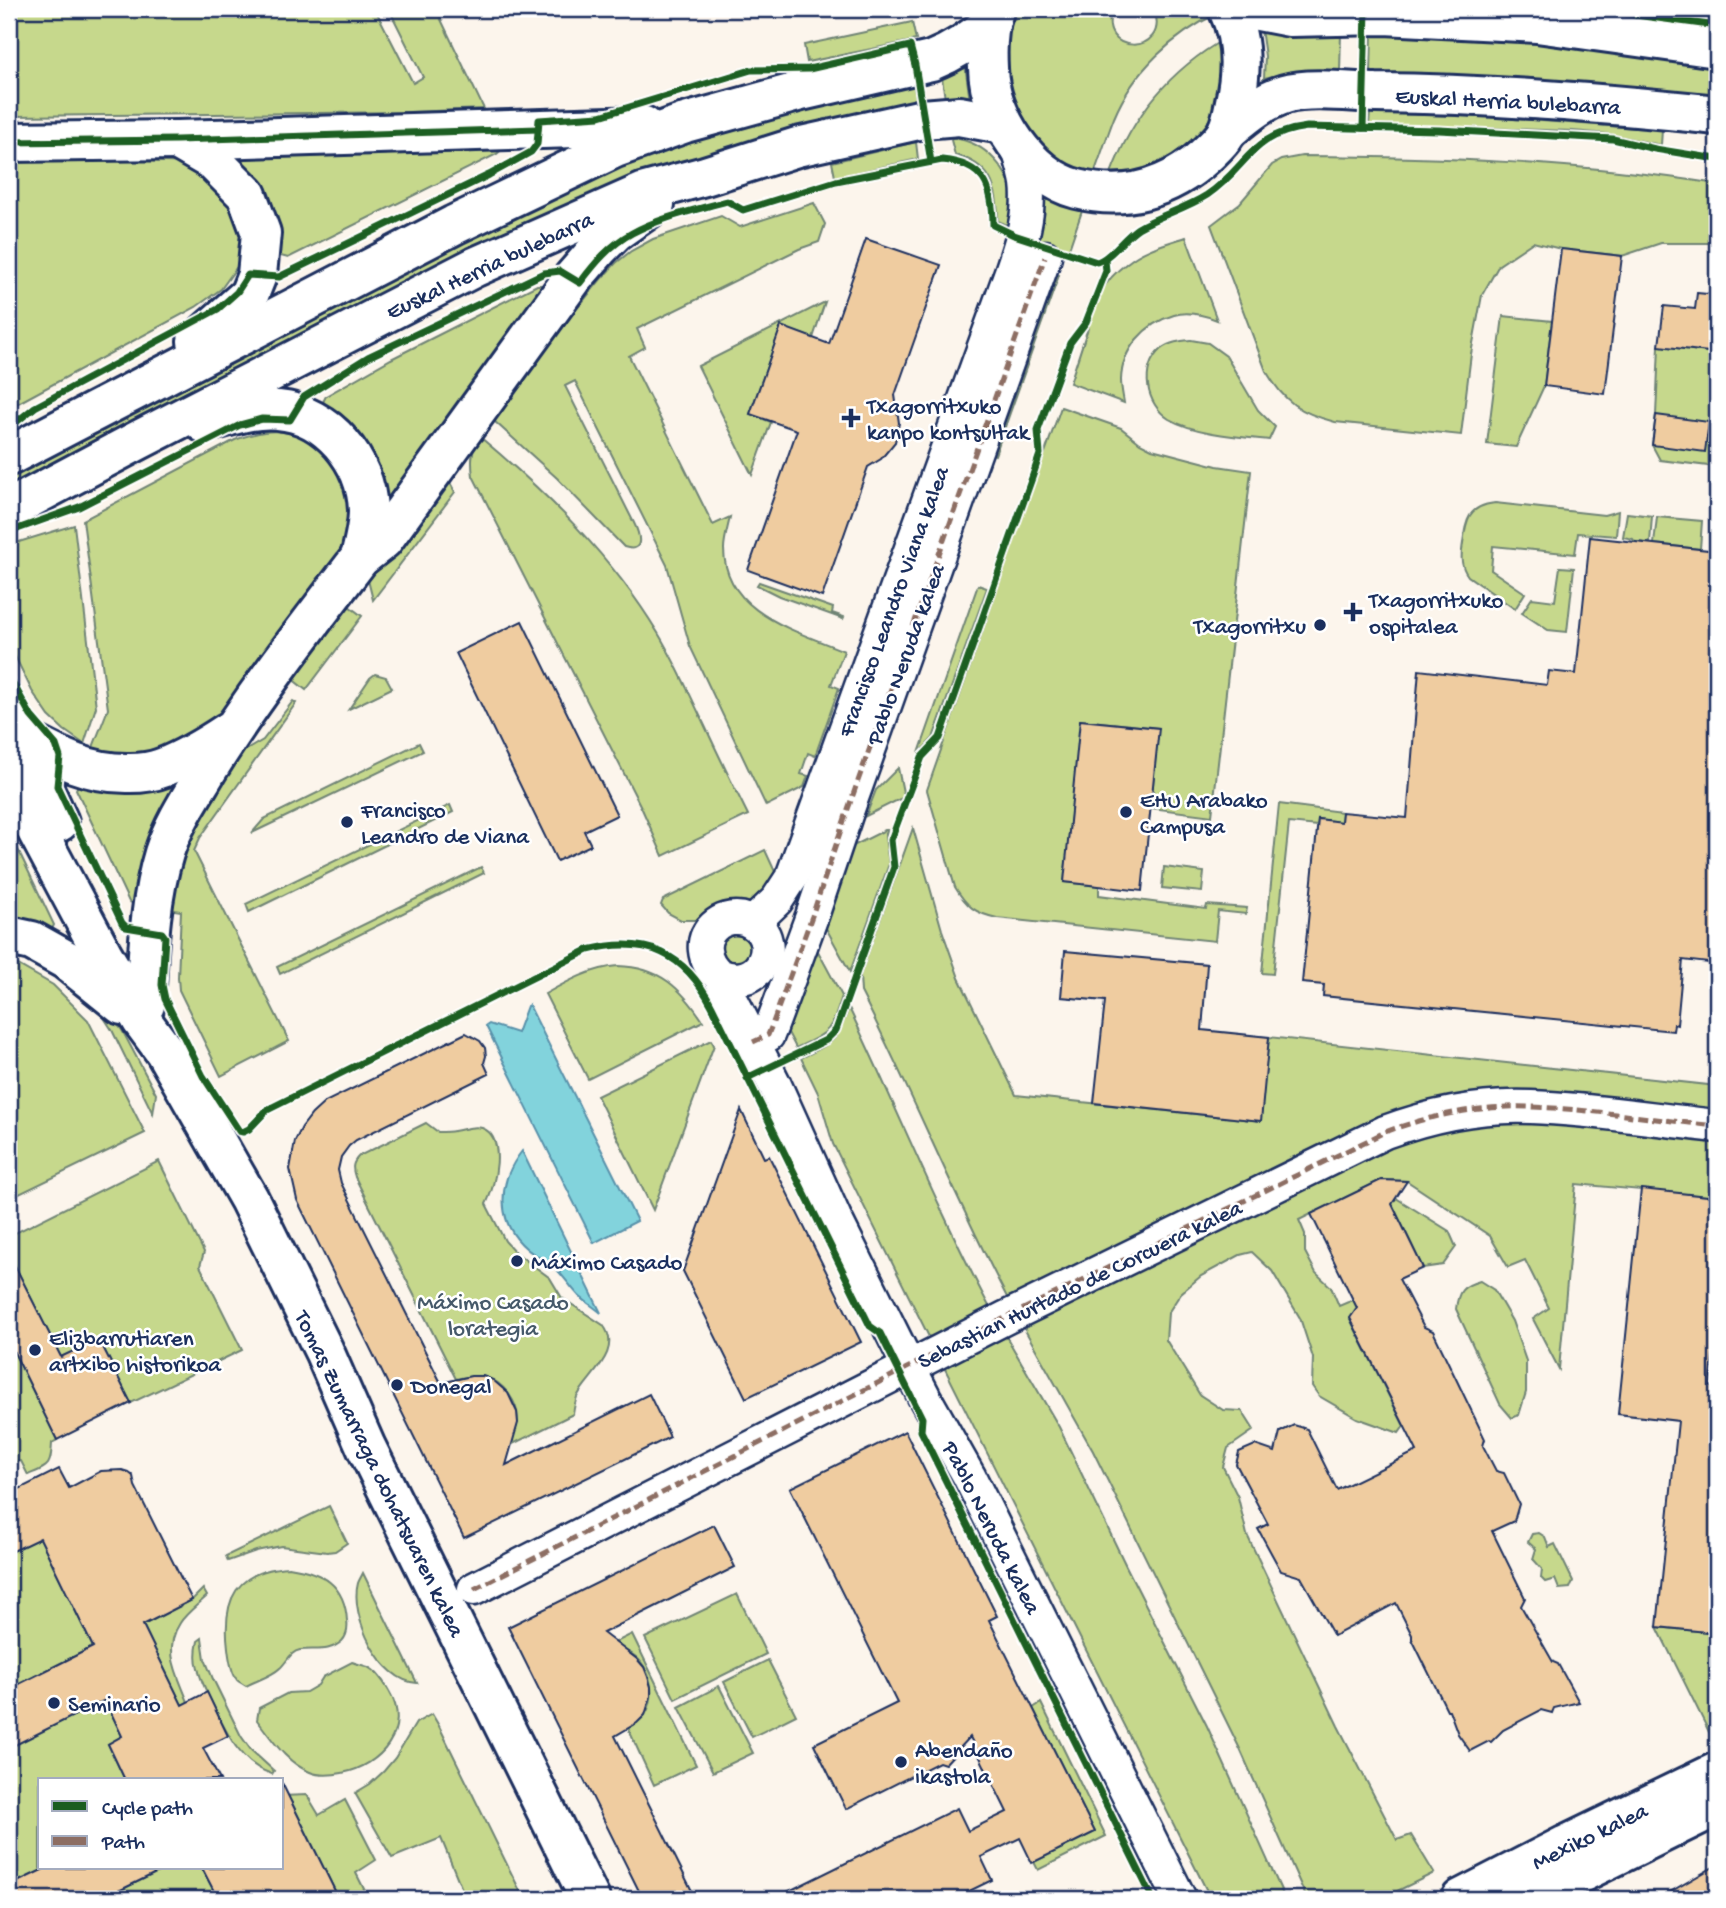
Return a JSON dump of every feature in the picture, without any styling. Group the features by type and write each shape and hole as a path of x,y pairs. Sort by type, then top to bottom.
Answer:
{"main road":[{"path":"1227,131 1239,82 1240,63 1239,41 1228,9"},
{"path":"1248,9 1290,17 1384,15 1537,23 1717,48"},
{"path":"993,16 987,54 988,76 991,94 1010,134"},
{"name":"Euskal Herria bulebarra","path":"9,456 556,174 615,148 684,123 801,91 931,61 972,40 993,16"},
{"name":"Euskal Herria bulebarra","path":"9,509 475,267 568,224 645,192 796,147 923,119 959,116 1010,134 1034,163 1051,176 1075,188 1115,194 1154,188 1173,180 1195,166 1227,131 1266,100 1288,93 1420,93 1527,98 1717,115"},
{"path":"9,142 597,129 684,123"},
{"path":"158,377 249,295 260,259 261,233 247,195 213,161 177,140"},
{"path":"144,1013 151,912 164,854 172,831 233,729 360,558 383,540 565,288 599,248 615,232 667,196 705,176"},
{"path":"137,441 256,410 295,413 316,422 344,446 360,474 368,508 367,528 360,558"},
{"path":"14,724 80,767 110,774 159,769 184,758 233,729"},
{"name":"Tomas Zumarraga dohatsuaren kalea","path":"14,724 144,1013 248,1199 324,1351 366,1447 590,1899"},
{"name":"Tomas Zumarraga dohatsuaren kalea","path":"9,778 103,955 144,1013"},
{"path":"9,936 32,941 66,960 144,1013"},
{"name":"Mexiko kalea","path":"1461,1899 1717,1772"},
{"name":"Mexiko kalea","path":"1528,1899 1717,1806"}],"street":[{"name":"Francisco Leandro Viana kalea","path":"753,923 777,900 792,877 1011,272 1028,205 1027,182 1010,134"},
{"name":"Pablo Neruda kalea","path":"748,1031 768,1035 1045,257"},
{"path":"748,1031 746,998 754,974 765,958 765,938 753,923 743,918 721,921 706,936 704,947 710,968 727,979 737,980 754,974"},
{"name":"Pablo Neruda kalea","path":"719,975 775,1085 835,1218 909,1367 969,1476 1180,1899"},
{"name":"Sebastian Hurtado de Corcuera kalea","path":"474,1589 909,1367 1372,1138 1415,1121 1457,1113 1529,1107 1717,1126"}],"green space":[{"path":"9,9 375,9 413,83 423,77 389,9 436,9 484,109 9,116"},
{"path":"1013,9 1113,9 1110,24 1114,35 1122,42 1133,45 1144,43 1152,36 1157,25 1154,9 1216,9 1218,13 1171,43 1132,84 1114,118 1094,174 1062,163 1020,127 1000,60 1006,25"},
{"path":"912,22 916,40 807,62 804,45"},
{"path":"1261,29 1341,32 1340,73 1282,74 1264,78 1265,56"},
{"path":"1372,32 1589,46 1717,65 1717,97 1544,80 1371,73"},
{"path":"1226,38 1229,62 1213,120 1199,138 1184,152 1151,170 1110,176 1130,133 1156,96 1188,64"},
{"path":"965,64 970,101 945,99 941,71"},
{"path":"912,79 917,102 853,115 9,496 9,469 346,292 639,156"},
{"path":"1370,113 1488,117 1662,130 1661,145 1609,134 1573,131 1369,124"},
{"path":"953,138 976,145 1003,170 1014,204 1012,227 998,221 996,198 990,179 977,164 955,155 951,140"},
{"path":"916,142 918,159 835,177 832,162"},
{"path":"229,145 506,146 497,154 288,258 273,254 257,183"},
{"path":"1302,156 1510,162 1614,170 1717,184 1717,243 1661,243 1622,256 1561,249 1533,242 1499,265 1482,295 1471,354 1461,435 1335,422 1312,415 1294,405 1279,391 1266,371 1211,225 1240,203 1272,165 1281,160"},
{"path":"9,160 193,163 214,173 247,231 241,261 221,289 196,307 9,408"},
{"path":"1046,195 1083,208 1069,249 1031,236"},
{"path":"814,203 825,224 819,242 799,249 637,329 645,347 629,356 713,525 730,517 724,549 727,571 736,589 766,617 844,651 831,685 839,688 815,756 808,753 801,774 808,776 804,787 766,806 690,646 667,565 575,381 565,386 636,527 639,541 636,548 624,547 557,478 493,420 601,279 631,251 653,239 721,216 740,227"},
{"path":"1186,237 1217,320 1185,313 1163,319 1144,331 1125,358 1121,383 1124,403 1070,383 1097,302 1110,280 1140,254"},
{"path":"1051,272 1059,275 995,455 987,452"},
{"path":"537,285 544,285 381,518 319,410 326,396 391,359"},
{"path":"825,302 813,338 781,327 750,414 771,422 752,475 698,366"},
{"path":"1503,316 1552,321 1544,386 1516,447 1487,444"},
{"path":"1179,341 1208,343 1226,356 1258,410 1275,427 1269,440 1192,428 1161,413 1148,386 1150,366 1161,349"},
{"path":"1659,346 1717,353 1717,467 1660,460 1652,445"},
{"path":"1061,407 1121,428 1152,449 1217,466 1251,471 1212,816 1151,808 1158,728 1081,720 1064,882 1099,886 1099,895 1206,909 1207,905 1247,908 1246,914 1218,911 1215,941 997,918 977,911 964,900 955,887 927,790"},
{"path":"308,430 317,435 353,497 347,540 331,570 225,710 198,736 130,759 90,755 108,709 83,520 235,440 270,432 286,432 304,438"},
{"path":"480,437 530,481 577,528 640,605 677,667 748,815 663,856 642,809 473,476 472,456"},
{"path":"447,477 455,492 373,600 368,580"},
{"path":"1495,503 1604,515 1618,511 1616,536 1578,533 1575,554 1493,546 1491,570 1525,593 1515,609 1468,576 1462,564 1467,521 1479,507"},
{"path":"1627,513 1652,516 1650,543 1635,542 1623,537"},
{"path":"1657,517 1702,521 1700,549 1654,544"},
{"path":"74,525 96,707 84,744 49,716 32,691 9,644 9,545"},
{"path":"1560,567 1574,568 1567,632 1548,630 1522,613 1532,598 1555,601"},
{"path":"759,582 833,608 832,613 844,617 843,619 779,596 757,585"},
{"path":"978,585 987,588 933,738 919,753"},
{"path":"345,603 362,616 306,690 291,678"},
{"path":"375,674 386,677 392,688 349,709 370,678"},
{"path":"293,701 296,703 200,838 194,851 289,1041 221,1076 179,990 181,911 168,909 173,863 233,758 263,740"},
{"path":"419,743 423,751 252,833 264,819"},
{"path":"898,768 904,797 866,816 876,790"},
{"path":"189,771 136,904 129,902 76,789 84,776"},
{"path":"1279,804 1342,812 1341,822 1318,819 1317,826 1289,823 1273,974 1262,973"},
{"path":"450,805 453,812 249,912 246,904"},
{"path":"913,828 942,930 959,978 1016,1095 1260,1121 1269,1037 1717,1086 1717,1118 1468,1103 1010,1303 861,992 860,976"},
{"path":"885,830 889,864 850,972 821,919 845,850"},
{"path":"9,837 13,839 54,925 47,939 9,923"},
{"path":"765,850 777,876 755,904 705,920 681,920 668,913 661,905 663,900"},
{"path":"481,867 484,873 280,974 277,967"},
{"path":"1164,867 1204,872 1202,892 1162,888"},
{"path":"737,930 752,940 749,963 725,965 717,943 721,937"},
{"path":"813,942 842,996 828,1030 796,1048 784,1025"},
{"path":"9,963 18,965 53,985 88,1020 145,1133 9,1199"},
{"path":"618,966 633,967 658,975 678,989 703,1021 588,1079 545,994 590,972"},
{"path":"849,1008 991,1310 931,1341 833,1144 818,1093 801,1058 833,1040 841,1029"},
{"path":"99,1010 112,1018 122,1030 156,1094 153,1114 112,1030"},
{"path":"711,1040 714,1045 653,1210 597,1096"},
{"path":"1499,1117 1717,1135 1717,1197 1576,1184 1559,1369 1533,1319 1549,1308 1525,1260 1508,1267 1490,1236 1407,1181 1381,1180 1299,1220 1305,1234 1305,1252 1316,1273 1331,1287 1339,1306 1374,1291 1350,1319 1404,1426 1399,1433 1357,1418 1319,1396 1312,1386 1313,1358 1300,1318 1272,1271 1252,1252 1240,1255 1201,1276 1181,1293 1168,1313 1166,1340 1200,1395 1223,1410 1242,1411 1254,1430 1228,1448 1223,1467 1238,1497 1247,1535 1338,1726 1397,1840 1411,1835 1434,1873 1381,1899 1307,1899 1240,1749 1093,1451 1021,1323 1377,1144"},
{"name":"Máximo Casado lorategia","path":"426,1123 438,1132 475,1127 490,1133 497,1152 497,1163 486,1204 505,1241 515,1252 550,1278 562,1298 603,1325 608,1335 607,1354 577,1397 573,1414 509,1446 518,1416 513,1401 504,1388 491,1379 477,1376 456,1379 354,1174 354,1163 359,1156"},
{"path":"159,1161 204,1252 200,1266 242,1350 131,1403 99,1339 61,1357 9,1254 9,1236"},
{"path":"1396,1198 1449,1231 1456,1247 1443,1265 1423,1268 1392,1204"},
{"path":"1480,1281 1494,1290 1512,1321 1526,1361 1526,1392 1519,1415 1512,1418 1500,1404 1456,1309 1462,1290"},
{"path":"1003,1331 1059,1427 1207,1726 1285,1899 1211,1899 942,1363"},
{"path":"9,1342 57,1440 52,1443 48,1465 28,1475 21,1461 9,1463"},
{"path":"329,1506 347,1543 335,1551 281,1546 228,1561 226,1556"},
{"path":"1539,1533 1545,1537 1549,1547 1555,1544 1573,1581 1570,1588 1559,1589 1555,1579 1545,1582 1541,1578 1542,1569 1533,1559 1536,1549 1528,1542 1532,1534"},
{"path":"40,1538 93,1647 9,1689 9,1553"},
{"path":"289,1567 312,1572 330,1582 336,1589 345,1608 346,1634 342,1641 332,1647 297,1651 277,1671 246,1686 235,1677 230,1660 227,1631 231,1602 236,1590 256,1574"},
{"path":"363,1573 417,1683 404,1680 391,1672 380,1660 363,1629 356,1597"},
{"path":"203,1589 207,1596 183,1619 172,1643 176,1672 188,1702 182,1705 143,1625 192,1600"},
{"path":"737,1594 766,1654 675,1699 645,1638"},
{"path":"1657,1627 1717,1633 1717,1728 1709,1732"},
{"path":"632,1634 696,1765 654,1785 628,1728 645,1715 649,1707 650,1680 642,1664 628,1652 600,1650"},
{"path":"202,1638 205,1659 241,1736 251,1750 274,1771 272,1774 261,1770 244,1757 220,1719 197,1665 197,1644"},
{"path":"768,1660 796,1715 752,1737 724,1682"},
{"path":"352,1662 372,1669 385,1684 395,1705 395,1732 389,1744 369,1763 330,1775 310,1772 294,1763 274,1742 257,1720 259,1708 288,1693 306,1692 318,1685 323,1677"},
{"path":"719,1686 753,1753 713,1772 679,1707"},
{"path":"105,1700 122,1736 108,1744 124,1778 38,1778 38,1870 42,1870 9,1886 9,1748"},
{"path":"1041,1703 1106,1836 1038,1870 1034,1862 1095,1832 1033,1708"},
{"path":"432,1714 524,1899 466,1899 441,1838 392,1858 355,1793 384,1771 416,1723"},
{"path":"307,1795 319,1815 345,1800 376,1860 356,1873 369,1899 339,1899 292,1803 284,1807 284,1796"},
{"path":"162,1870 203,1870 218,1899 102,1899"}],"water":[{"path":"529,1005 637,1221 594,1243 486,1026 489,1024 517,1033"},
{"path":"522,1151 601,1313 579,1296 554,1267 527,1249 509,1227 503,1201 505,1188 508,1175"}],"building":[{"name":"Txagorritxuko kanpo kontsultak","path":"866,239 941,265 895,395 899,423 895,442 881,459 868,467 822,597 748,570 797,430 750,414 781,326 829,344"},
{"path":"1561,249 1622,256 1605,394 1544,386"},
{"path":"1697,293 1717,295 1717,353 1659,346 1664,306 1695,309"},
{"path":"1656,415 1709,422 1705,452 1652,445"},
{"path":"1590,537 1717,551 1717,964 1683,960 1677,1025 1674,1024 1673,1031 1323,996 1324,985 1302,983 1318,819 1341,822 1342,812 1407,818 1419,670 1547,685 1549,671 1576,674"},
{"path":"522,621 617,815 584,831 591,845 557,861 456,653"},
{"name":"EHU Arabako Campusa","path":"1080,720 1159,728 1142,891 1064,882"},
{"path":"1065,951 1207,964 1202,1030 1269,1037 1261,1121 1094,1103 1105,1001 1061,997"},
{"path":"466,1033 480,1041 485,1048 484,1063 489,1074 356,1140 341,1157 338,1170 341,1183 441,1383 483,1376 493,1380 508,1393 517,1412 518,1423 506,1465 649,1394 670,1437 464,1538 297,1200 290,1169 295,1141 302,1127 325,1102"},
{"path":"741,1110 764,1158 769,1156 861,1342 746,1398 683,1271"},
{"path":"1381,1180 1407,1181 1392,1204 1423,1268 1399,1279 1424,1327 1433,1331 1485,1439 1483,1446 1496,1471 1504,1473 1519,1504 1514,1521 1492,1531 1525,1598 1521,1606 1579,1702 1554,1708 1552,1713 1541,1710 1503,1730 1491,1742 1470,1751 1458,1734 1449,1710 1396,1603 1334,1636 1301,1577 1281,1571 1258,1529 1268,1524 1236,1464 1239,1452 1255,1445 1275,1452 1280,1432 1294,1425 1307,1429 1337,1490 1417,1451 1350,1318 1357,1308 1311,1214"},
{"path":"1641,1189 1717,1197 1717,1313 1710,1386 1717,1387 1717,1633 1657,1627 1678,1421 1618,1414"},
{"name":"Elizbarrutiaren artxibo historikoa","path":"9,1254 61,1357 99,1339 131,1403 57,1440 9,1342"},
{"path":"905,1431 997,1616 989,1620 1095,1832 1032,1863 1020,1838 981,1857 992,1880 953,1899 773,1899 957,1808 968,1831 1007,1812 970,1737 945,1764 939,1762 846,1809 814,1744 897,1703 790,1488"},
{"path":"59,1469 69,1488 101,1471 122,1470 133,1476 135,1486 192,1600 143,1625 182,1705 207,1692 228,1736 203,1748 219,1778 124,1778 108,1744 122,1736 105,1700 9,1748 9,1689 93,1647 40,1538 9,1553 9,1494"},
{"path":"714,1525 735,1567 603,1633 637,1659 648,1677 651,1696 645,1715 615,1736 696,1899 643,1899 508,1627"},
{"path":"284,1787 339,1899 218,1899 203,1870 284,1870"},
{"path":"1717,1865 1717,1899 1658,1899"},
{"path":"42,1870 162,1870 102,1899 9,1899 9,1886"}],"marked path":[{"path":"753,1042 768,1035 772,1025 1045,257"},
{"path":"474,1589 1005,1318 1385,1132 1457,1112 1513,1107 1578,1110 1717,1126"}],"cycle path":[{"path":"1363,128 1366,9"},
{"path":"1591,9 1717,26"},
{"path":"9,428 35,407 218,309 237,292 248,275 279,277 531,152 537,144 539,120 600,116 751,70 809,69 910,46 931,162"},
{"path":"9,532 79,507 240,425 262,419 290,420 304,397 368,357 544,273 560,271 580,283 603,255 632,233 667,218 727,201 743,210 836,181 942,160 956,162 968,166 983,179 991,199 993,225 1014,235 1097,262 1138,228 1207,195 1261,144 1288,131 1307,127 1439,130 1613,139 1717,159"},
{"path":"9,142 177,140 538,129"},
{"path":"747,1078 826,1040 836,1030 894,867 891,840 922,757 940,738 1040,454 1038,430 1070,343 1086,322 1106,271 1105,260"},
{"path":"9,676 31,716 56,745 60,757 57,786 122,923 126,927 162,933 165,937 162,985 165,999 203,1076 239,1131 249,1129 267,1110 588,950 628,945 646,947 676,961 689,973 712,1006 870,1326 880,1333 922,1418 921,1431 1153,1899"}],"place":[{"name":"Txagorritxuko kanpo kontsultak","path":"851,418"},
{"name":"Txagorritxuko ospitalea","path":"1353,612"},
{"name":"Txagorritxu","path":"1320,625"},
{"name":"EHU Arabako Campusa","path":"1126,812"},
{"name":"Francisco Leandro de Viana","path":"347,822"},
{"name":"Máximo Casado","path":"517,1261"},
{"name":"Elizbarrutiaren artxibo historikoa","path":"35,1350"},
{"name":"Donegal","path":"397,1385"},
{"name":"Seminario","path":"54,1703"},
{"name":"Abendaño ikastola","path":"901,1762"}]}
